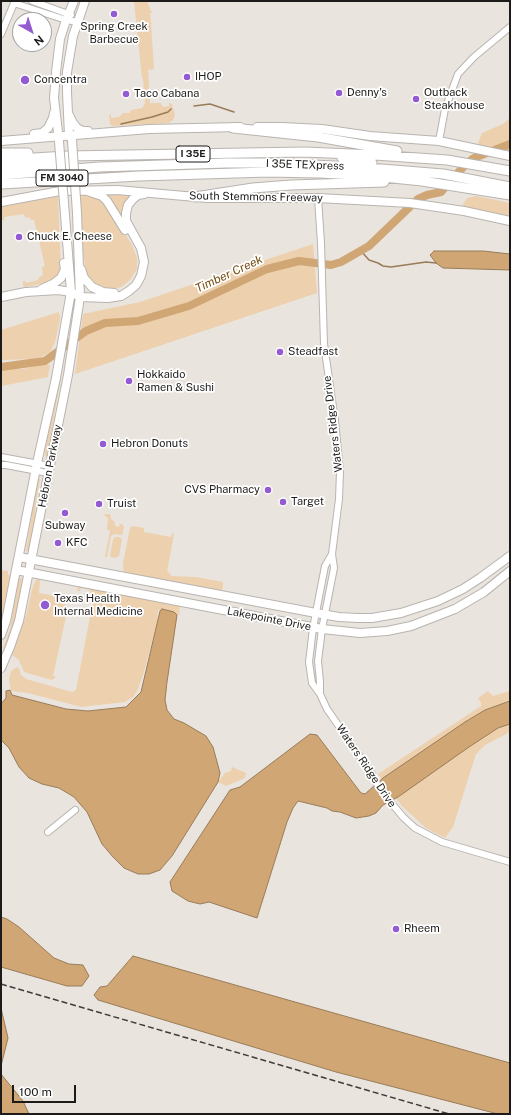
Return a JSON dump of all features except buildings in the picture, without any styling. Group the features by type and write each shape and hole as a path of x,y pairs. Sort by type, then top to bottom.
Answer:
{"highway":[{"path":"233,128 318,137 447,160"},
{"path":"305,152 443,174"},
{"name":"I 35E","path":"1,160 81,156 305,152 368,154 447,160 510,171"},
{"path":"1,153 31,153 47,157"},
{"path":"1,169 67,162 81,156"},
{"name":"I 35E TEXpress","path":"99,167 227,163 268,163 357,167 443,174 510,187"},
{"path":"1,175 99,167 268,172"},
{"name":"South Stemmons Freeway","path":"1,185 53,180 268,172 348,175 422,181 510,194"},
{"path":"195,196 254,188 422,181"}],"main road":[{"name":"FM 3040","path":"66,228 59,139 54,98 60,39 74,1"},
{"name":"FM 3040","path":"79,261 77,213 67,92 69,54 73,36 85,1"},
{"path":"2,141 42,132 48,128 53,118 54,98"},
{"path":"68,112 77,128 83,131 101,132"},
{"path":"2,141 59,139 101,132 178,127 282,127 309,128 370,136 439,141 510,156"},
{"path":"79,190 95,193 107,201 128,235 137,252 140,262 137,275 130,285 123,290 111,293 99,291 89,284 84,278 79,261"},
{"name":"South Stemmons Freeway","path":"1,202 60,191 117,190 217,198 318,198 410,203 464,211 510,221"},
{"path":"1,297 36,291 58,290 71,292 80,296 108,298 117,297 129,291 138,281 142,272 143,257 141,248 126,221 126,213 128,205 132,199 138,195 149,193"},
{"path":"36,291 53,284 63,276 65,269 63,236 66,228"},
{"name":"Hebron Parkway","path":"1,635 6,621 36,467 56,378 71,292 66,228"},
{"name":"Hebron Parkway","path":"1,668 3,656 19,621 68,375 80,296 79,261"},
{"name":"Lakepointe Drive","path":"19,557 32,558 99,573 325,615 372,618 401,613 422,607 463,590 510,556"},
{"path":"493,569 500,579"},
{"name":"Lakepointe Drive","path":"16,570 313,628 360,633 387,631 411,626 426,620 470,601 510,571"},
{"path":"224,610 225,596"},
{"path":"422,607 426,620"}],"street":[{"path":"32,1 78,22"},
{"path":"1,34 15,2 67,17"},
{"path":"439,141 445,109 458,74 474,56 510,27"},
{"name":"Waters Ridge Drive","path":"318,198 321,243 324,350 335,421 340,472 339,499 332,554 334,568 322,629 318,661 320,694"},
{"path":"1,457 49,470"},
{"path":"1,465 36,467"},
{"name":"Waters Ridge Drive","path":"332,554 325,566 313,628 309,662 312,683 320,694 327,709 380,788 396,809 415,828 450,844 510,862"},
{"path":"48,832 75,810"}],"shaded area":[{"path":"134,1 147,1 151,11 153,12 150,13 151,23 154,23 151,24 154,69 148,70 150,103 161,103 163,107 169,106 169,103 172,104 175,115 173,120 169,123 112,126 110,124 109,115 111,114 111,118 119,117 123,113 130,113 131,110 142,108 145,104"},
{"path":"510,118 510,153 477,146 482,133 503,124"},
{"path":"105,192 133,195 128,201 129,231 102,194"},
{"path":"79,194 88,194 98,198 109,208 132,245 137,258 137,269 130,280 121,287 110,290 102,290 93,284 86,273"},
{"path":"58,196 61,273 54,279 45,283 25,287 23,286 23,281 26,283 39,280 38,278 43,275 42,267 45,266 34,220 25,217 24,214 4,217 5,221 1,219 1,207"},
{"path":"476,196 510,203 510,219 462,206 467,198"},
{"path":"313,244 317,293 75,374 83,314 140,302"},
{"path":"434,251 483,251 510,254 510,270 443,268 436,263 430,255"},
{"path":"59,312 60,320 55,342 50,352 41,357 31,359 1,360 1,330"},
{"path":"39,365 50,365 48,377 1,386 1,369 23,369"},
{"path":"61,377 47,456 45,457 58,378"},
{"path":"37,479 40,479 34,527 29,552 26,550"},
{"path":"110,514 111,519 115,522 115,526 119,527 120,524 122,524 124,527 122,535 115,534 111,536 107,557 105,557 110,531 107,529 108,518 104,515"},
{"path":"133,526 144,528 144,532 171,537 172,533 174,534 167,572 170,573 171,576 196,577 223,582 223,589 221,589 223,591 221,592 125,572 123,570 123,563 130,528"},
{"path":"115,537 122,539 119,556 115,558 111,557 110,555"},
{"path":"1,570 8,571 8,575 11,576 1,625"},
{"path":"19,578 22,578 16,620 4,649 3,648 10,629"},
{"path":"37,578 40,578 39,593 66,598 65,605 68,607 53,676 56,677 52,680 24,672 19,660 12,655 26,616 33,586"},
{"path":"78,586 180,604 179,615 158,610 157,624 143,675 133,697 125,702 81,707 28,693 11,691 9,679 11,671 17,667 19,668 21,675 26,679 72,692 76,690 94,596 90,594 90,590 81,588 80,591 77,591"},
{"path":"162,609 174,612 177,615 165,700 167,710 174,719 206,736 213,747 220,773 218,782 172,856 160,870 149,874 138,874 124,868 102,844 87,812 74,797 59,788 42,784 29,778 19,767 9,748 1,740 1,704 6,698 6,691 10,690 12,695 66,709 88,711 126,707 141,692 160,611"},
{"path":"488,691 493,696 510,691 510,732 485,745 476,754 453,827 445,838 426,828 402,806 378,774 481,706 478,698"},
{"path":"510,701 510,724 498,728 469,747 398,797 383,805 376,813 369,816 356,818 340,812 332,811 327,808 298,801 287,822 257,918 209,902 200,904 188,901 172,891 170,882 230,790 240,787 310,734 317,735 361,793 365,794 383,778 465,722 485,710"},
{"path":"232,767 246,773 245,778 226,786 218,782 225,773 231,771"},
{"path":"1,917 19,927 54,958 69,964 83,965 89,976 82,986 67,986 1,967"},
{"path":"133,956 510,1063 510,1114 498,1114 336,1072 98,1000 94,995 100,987 107,986"},
{"path":"1,1008 8,1038 1,1066"},
{"path":"1,1074 23,1101 29,1114 1,1114"}],"waterway":[{"path":"194,106 210,104 234,112"},
{"path":"121,124 152,117 168,112 171,109"},
{"name":"Timber Creek","path":"1,367 45,361 86,331 105,323 138,321 189,306 267,269 299,261 331,265 341,262 369,246 418,199 427,195 441,192 465,165 474,158 510,144"},
{"path":"361,251 369,260 383,266 391,267 426,262 436,263"}],"railway":[{"path":"1,984 449,1114"}],"place":[{"name":"Spring Creek Barbecue","path":"114,14"},
{"name":"IHOP","path":"187,77"},
{"name":"Concentra","path":"25,80"},
{"name":"Denny's","path":"339,93"},
{"name":"Taco Cabana","path":"126,94"},
{"name":"Outback Steakhouse","path":"416,99"},
{"name":"Chuck E. Cheese","path":"19,237"},
{"name":"Steadfast","path":"280,352"},
{"name":"Hokkaido Ramen & Sushi","path":"129,381"},
{"name":"Hebron Donuts","path":"103,444"},
{"name":"CVS Pharmacy","path":"268,490"},
{"name":"Target","path":"283,502"},
{"name":"Truist","path":"99,504"},
{"name":"Subway","path":"65,513"},
{"name":"KFC","path":"58,543"},
{"name":"Texas Health Internal Medicine","path":"45,605"},
{"name":"Rheem","path":"396,929"}]}
